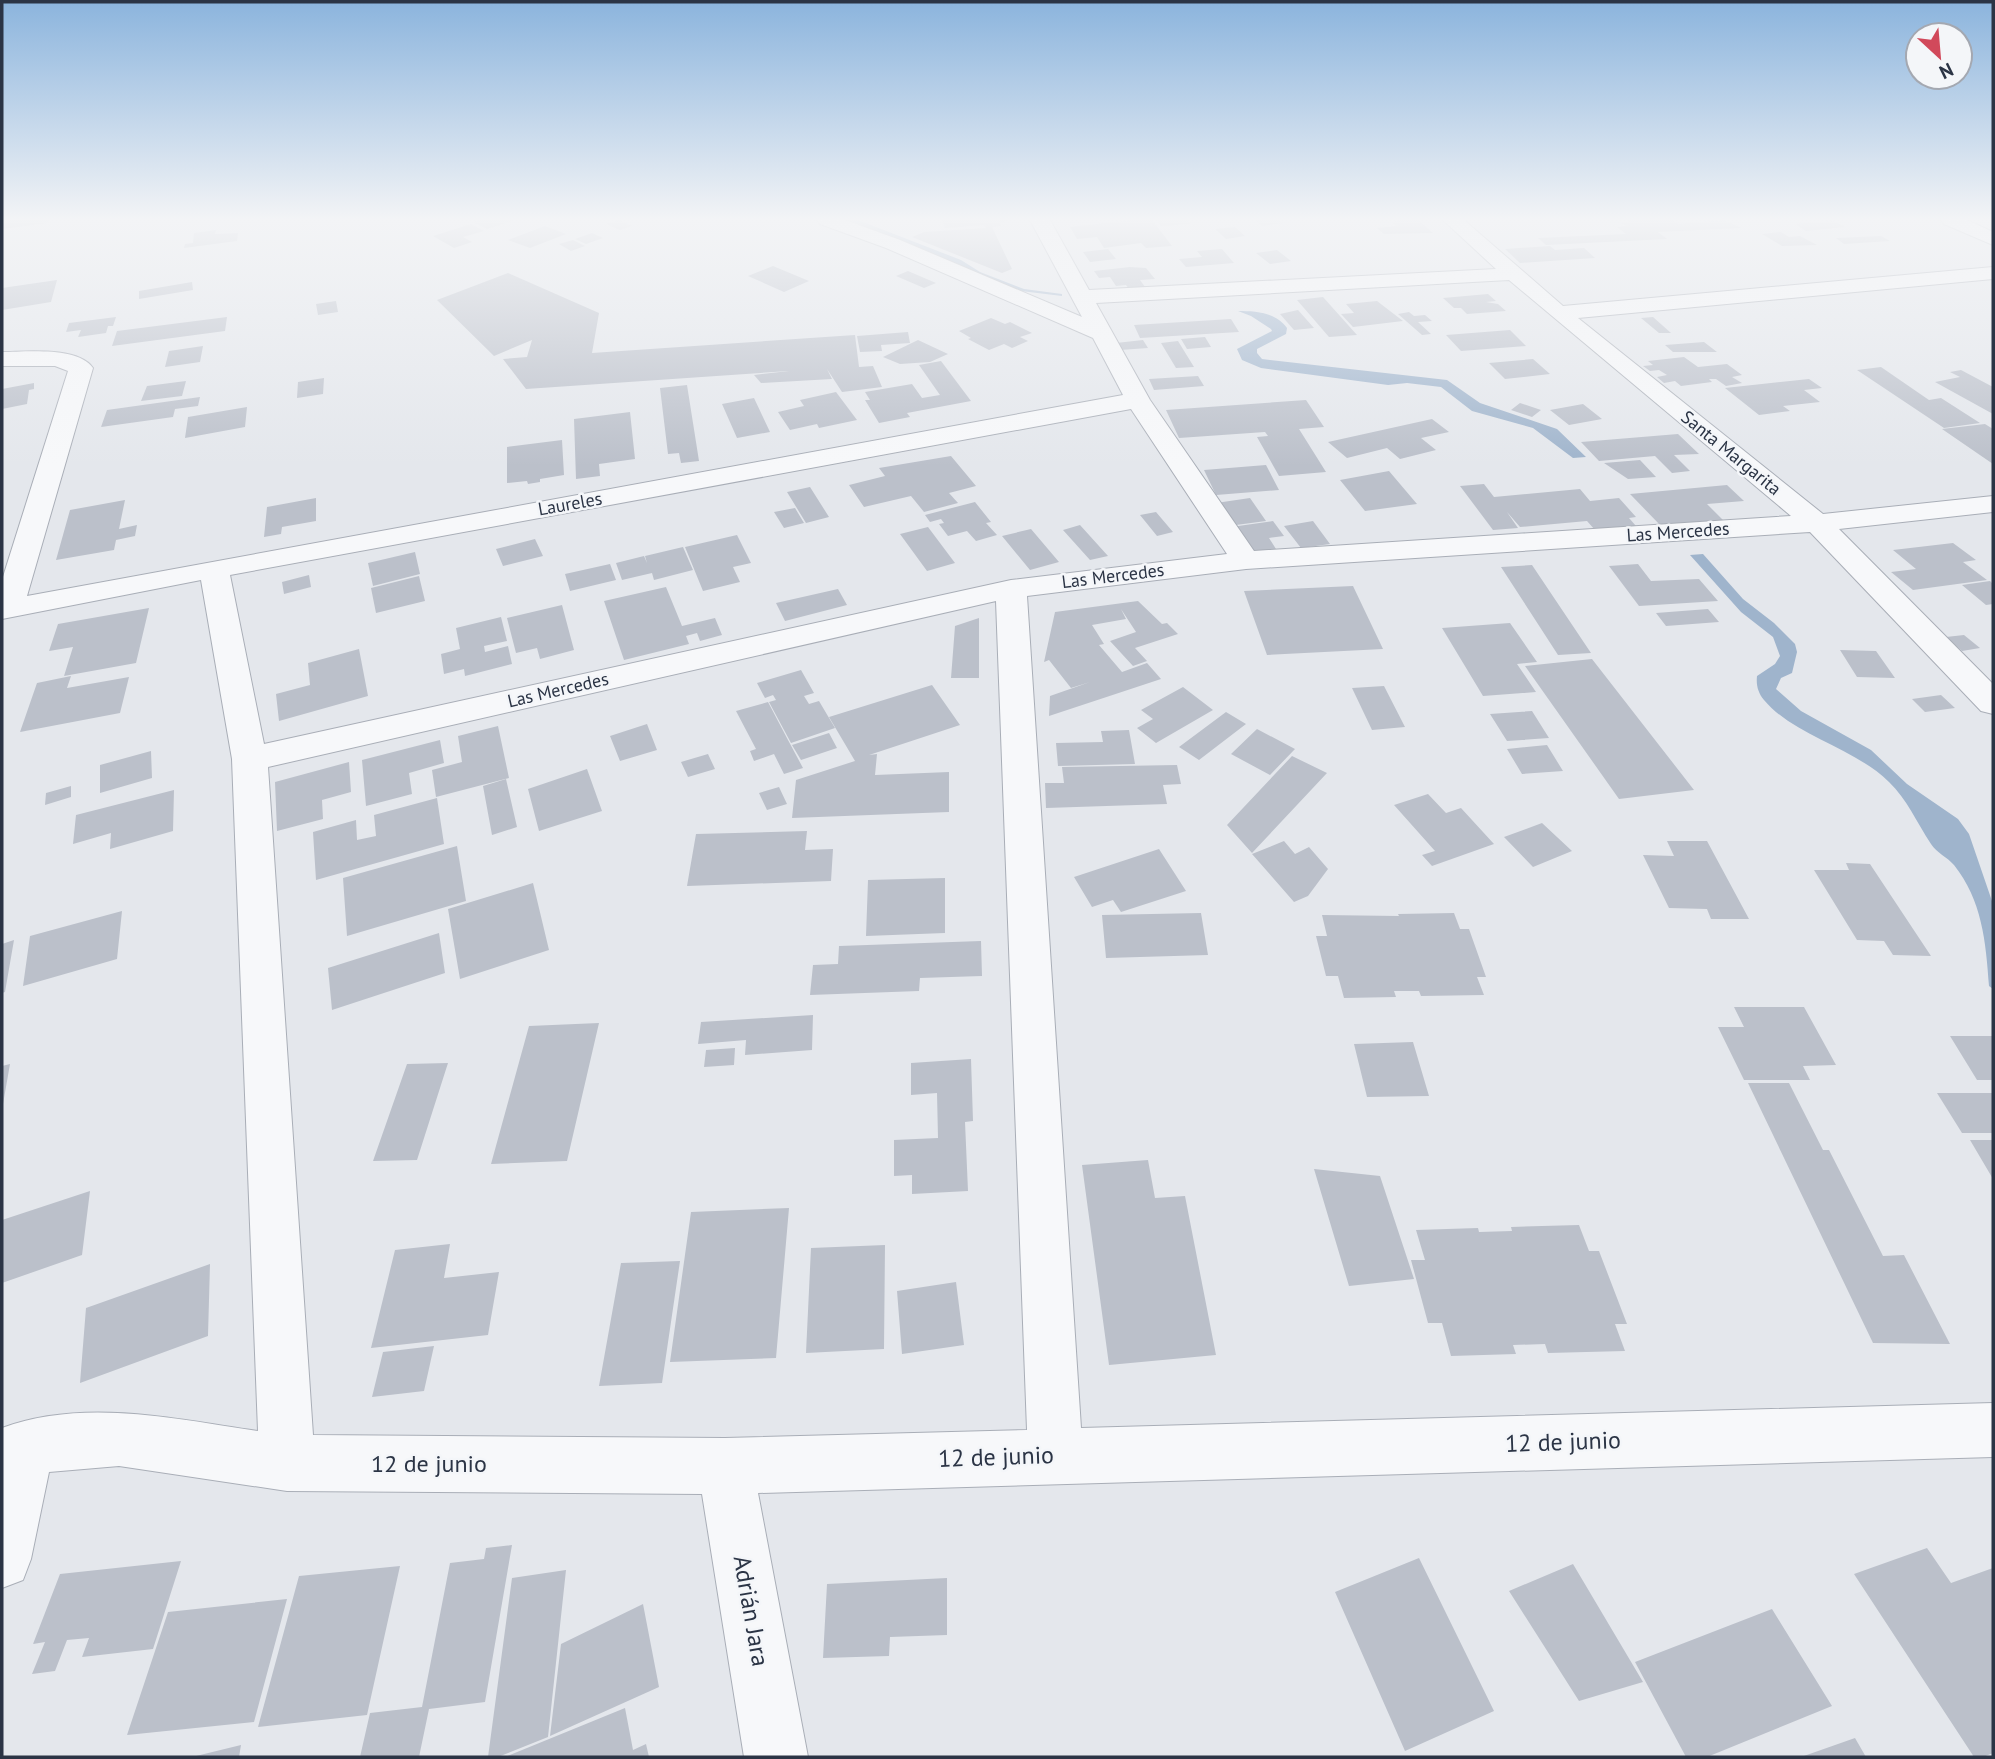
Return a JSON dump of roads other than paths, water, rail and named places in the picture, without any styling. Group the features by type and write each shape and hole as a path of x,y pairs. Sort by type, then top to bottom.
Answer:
{"street":[{"path":"1027,302 1101,334"},
{"path":"1084,302 1138,400 1246,560"},
{"name":"Santa Margarita","path":"1545,302 1816,523 1993,703"},
{"path":"1558,313 1677,302"},
{"path":"2,359 58,359 81,368 5,610"},
{"name":"Laureles","path":"5,610 214,569 1138,400"},
{"name":"Las Mercedes","path":"250,759 1011,589 1246,560 1816,523 1993,504"},
{"path":"214,569 250,759 287,1463"},
{"path":"1011,589 1055,1455"},
{"name":"12 de junio","path":"14,1450 119,1439 287,1463 725,1466 1993,1430"},
{"path":"2,1559 14,1450"},
{"name":"Adrián Jara","path":"725,1466 776,1757"}],"water":[{"path":"1238,311 1271,316 1287,328 1286,334 1257,349 1262,359 1447,380 1480,403 1557,429 1586,457 1573,458 1533,428 1472,411 1441,387 1407,383 1388,385 1261,368 1242,360 1237,349 1272,331 1251,316"},
{"path":"1703,554 1743,599 1774,623 1795,644 1797,652 1792,673 1781,678 1776,689 1801,711 1871,750 1907,784 1958,819 1969,834 1993,904 1993,989 1989,986 1977,907 1963,878 1954,865 1933,847 1907,804 1889,782 1859,760 1791,723 1764,700 1758,689 1757,676 1775,664 1780,656 1773,637 1741,612 1690,555"}]}
